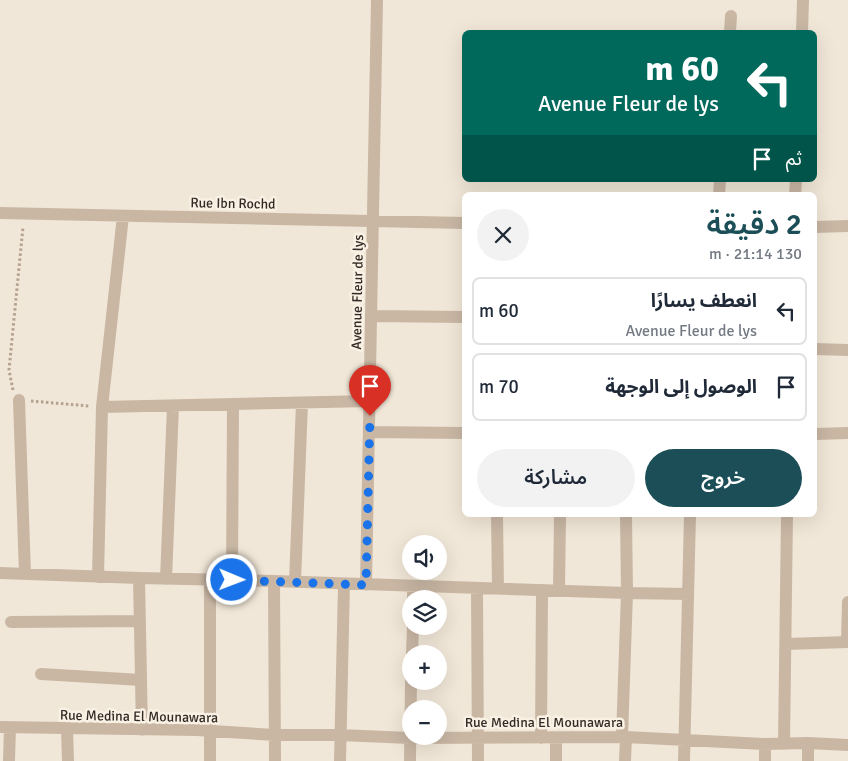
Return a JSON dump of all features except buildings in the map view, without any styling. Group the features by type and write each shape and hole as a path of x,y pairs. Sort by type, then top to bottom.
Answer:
{"street":[{"name":"Avenue Fleur de lys","path":"366,585 377,0"},
{"path":"802,30 803,0"},
{"path":"730,30 731,16"},
{"name":"Rue Ibn Rochd","path":"0,213 462,223"},
{"path":"98,577 102,407 123,216"},
{"path":"817,227 848,226"},
{"path":"372,316 462,317"},
{"path":"817,349 848,350"},
{"path":"19,400 24,574"},
{"path":"102,407 370,401"},
{"path":"294,582 302,403"},
{"path":"232,580 233,404"},
{"path":"166,579 173,406"},
{"path":"370,432 462,433"},
{"path":"817,434 848,433"},
{"path":"497,517 498,589"},
{"path":"559,590 560,517"},
{"path":"625,761 626,517"},
{"path":"684,761 690,517"},
{"path":"784,744 787,517"},
{"path":"0,573 344,584 402,590"},
{"path":"138,578 142,730"},
{"path":"210,580 210,761"},
{"path":"274,581 275,761"},
{"path":"340,761 344,584"},
{"path":"477,588 478,761"},
{"path":"445,590 477,588 688,594"},
{"path":"542,590 542,738"},
{"path":"786,644 848,642 848,602"},
{"path":"11,622 140,621"},
{"path":"41,674 141,680"},
{"path":"5,728 10,761"},
{"name":"Rue Medina El Mounawara","path":"5,728 211,731 275,735 402,738"},
{"path":"67,730 68,761"},
{"name":"Rue Medina El Mounawara","path":"447,737 624,737 765,744 808,743 848,745"},
{"path":"556,738 556,761"},
{"path":"808,743 808,761"},
{"path":"764,761 765,744"},
{"path":"410,745 410,761"}],"path":[{"path":"24,214 9,370 14,393 19,400 102,407"}],"route":[{"path":"232,580 366,585 370,416"}]}
